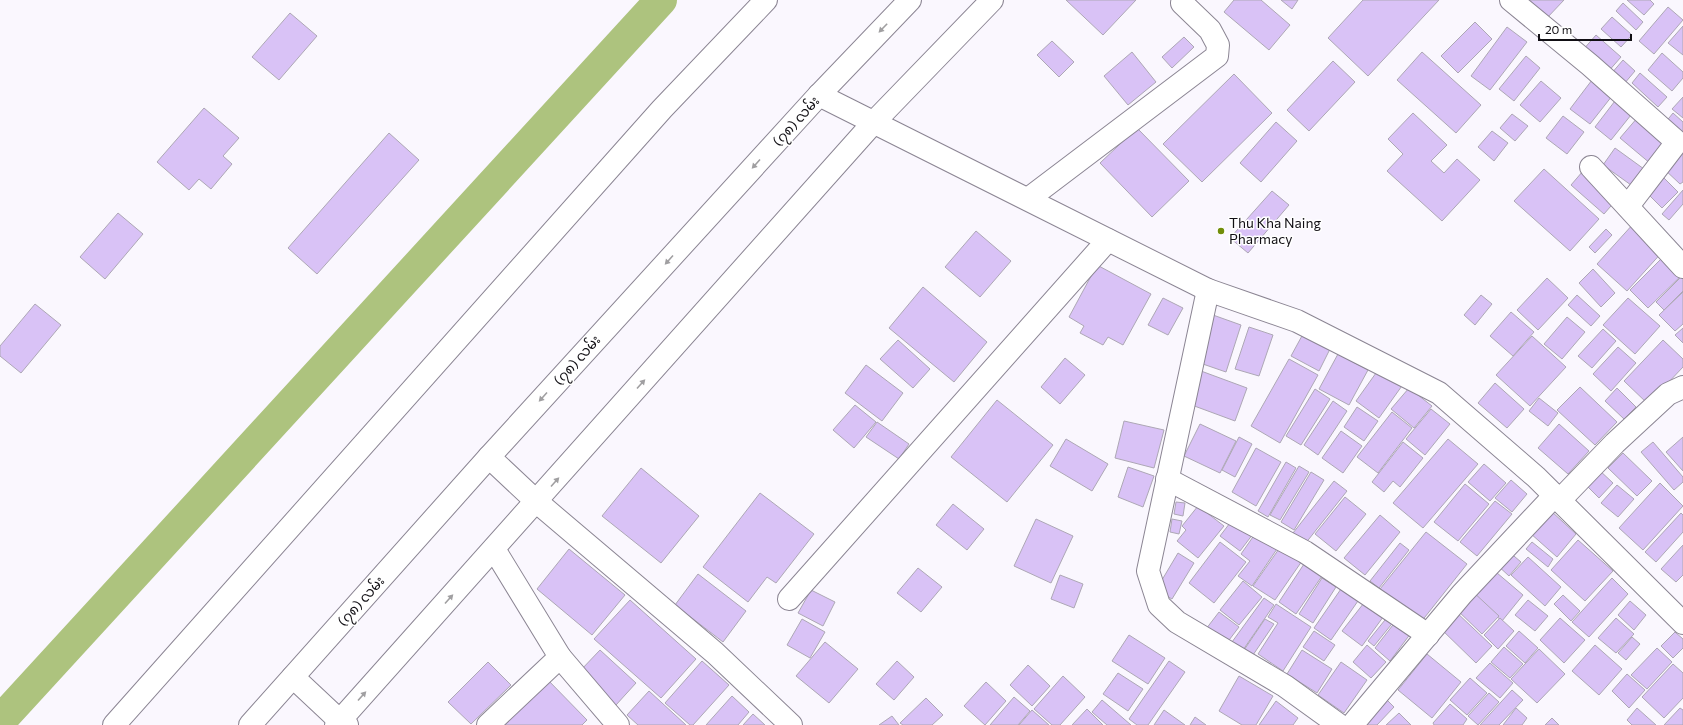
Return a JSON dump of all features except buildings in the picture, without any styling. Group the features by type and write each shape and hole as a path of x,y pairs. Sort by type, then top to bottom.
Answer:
{"street":[{"path":"114,725 662,109 766,0"},
{"name":"(၇၈) လမ်း","path":"250,725 489,457 819,95 910,0"},
{"path":"293,677 341,724 494,549 874,122 992,0"},
{"path":"1511,0 1590,65 1677,142 1628,206"},
{"path":"1028,200 1216,56 1218,45 1210,30 1182,3"},
{"path":"819,95 1208,290 1297,321 1439,393 1536,477 1683,624"},
{"path":"1591,166 1683,267"},
{"path":"789,600 1108,240"},
{"path":"1208,290 1148,571 1159,605 1177,622 1285,686 1339,725"},
{"path":"1352,725 1462,594 1557,497 1668,394 1683,386"},
{"path":"489,457 537,502 715,652 791,725"},
{"path":"1167,479 1305,552 1428,635"},
{"path":"494,549 560,657 618,725"},
{"path":"488,725 560,657"}],"waterway":[{"path":"0,721 661,0"}],"place":[{"name":"Thu Kha Naing Pharmacy","path":"1221,231"}]}
